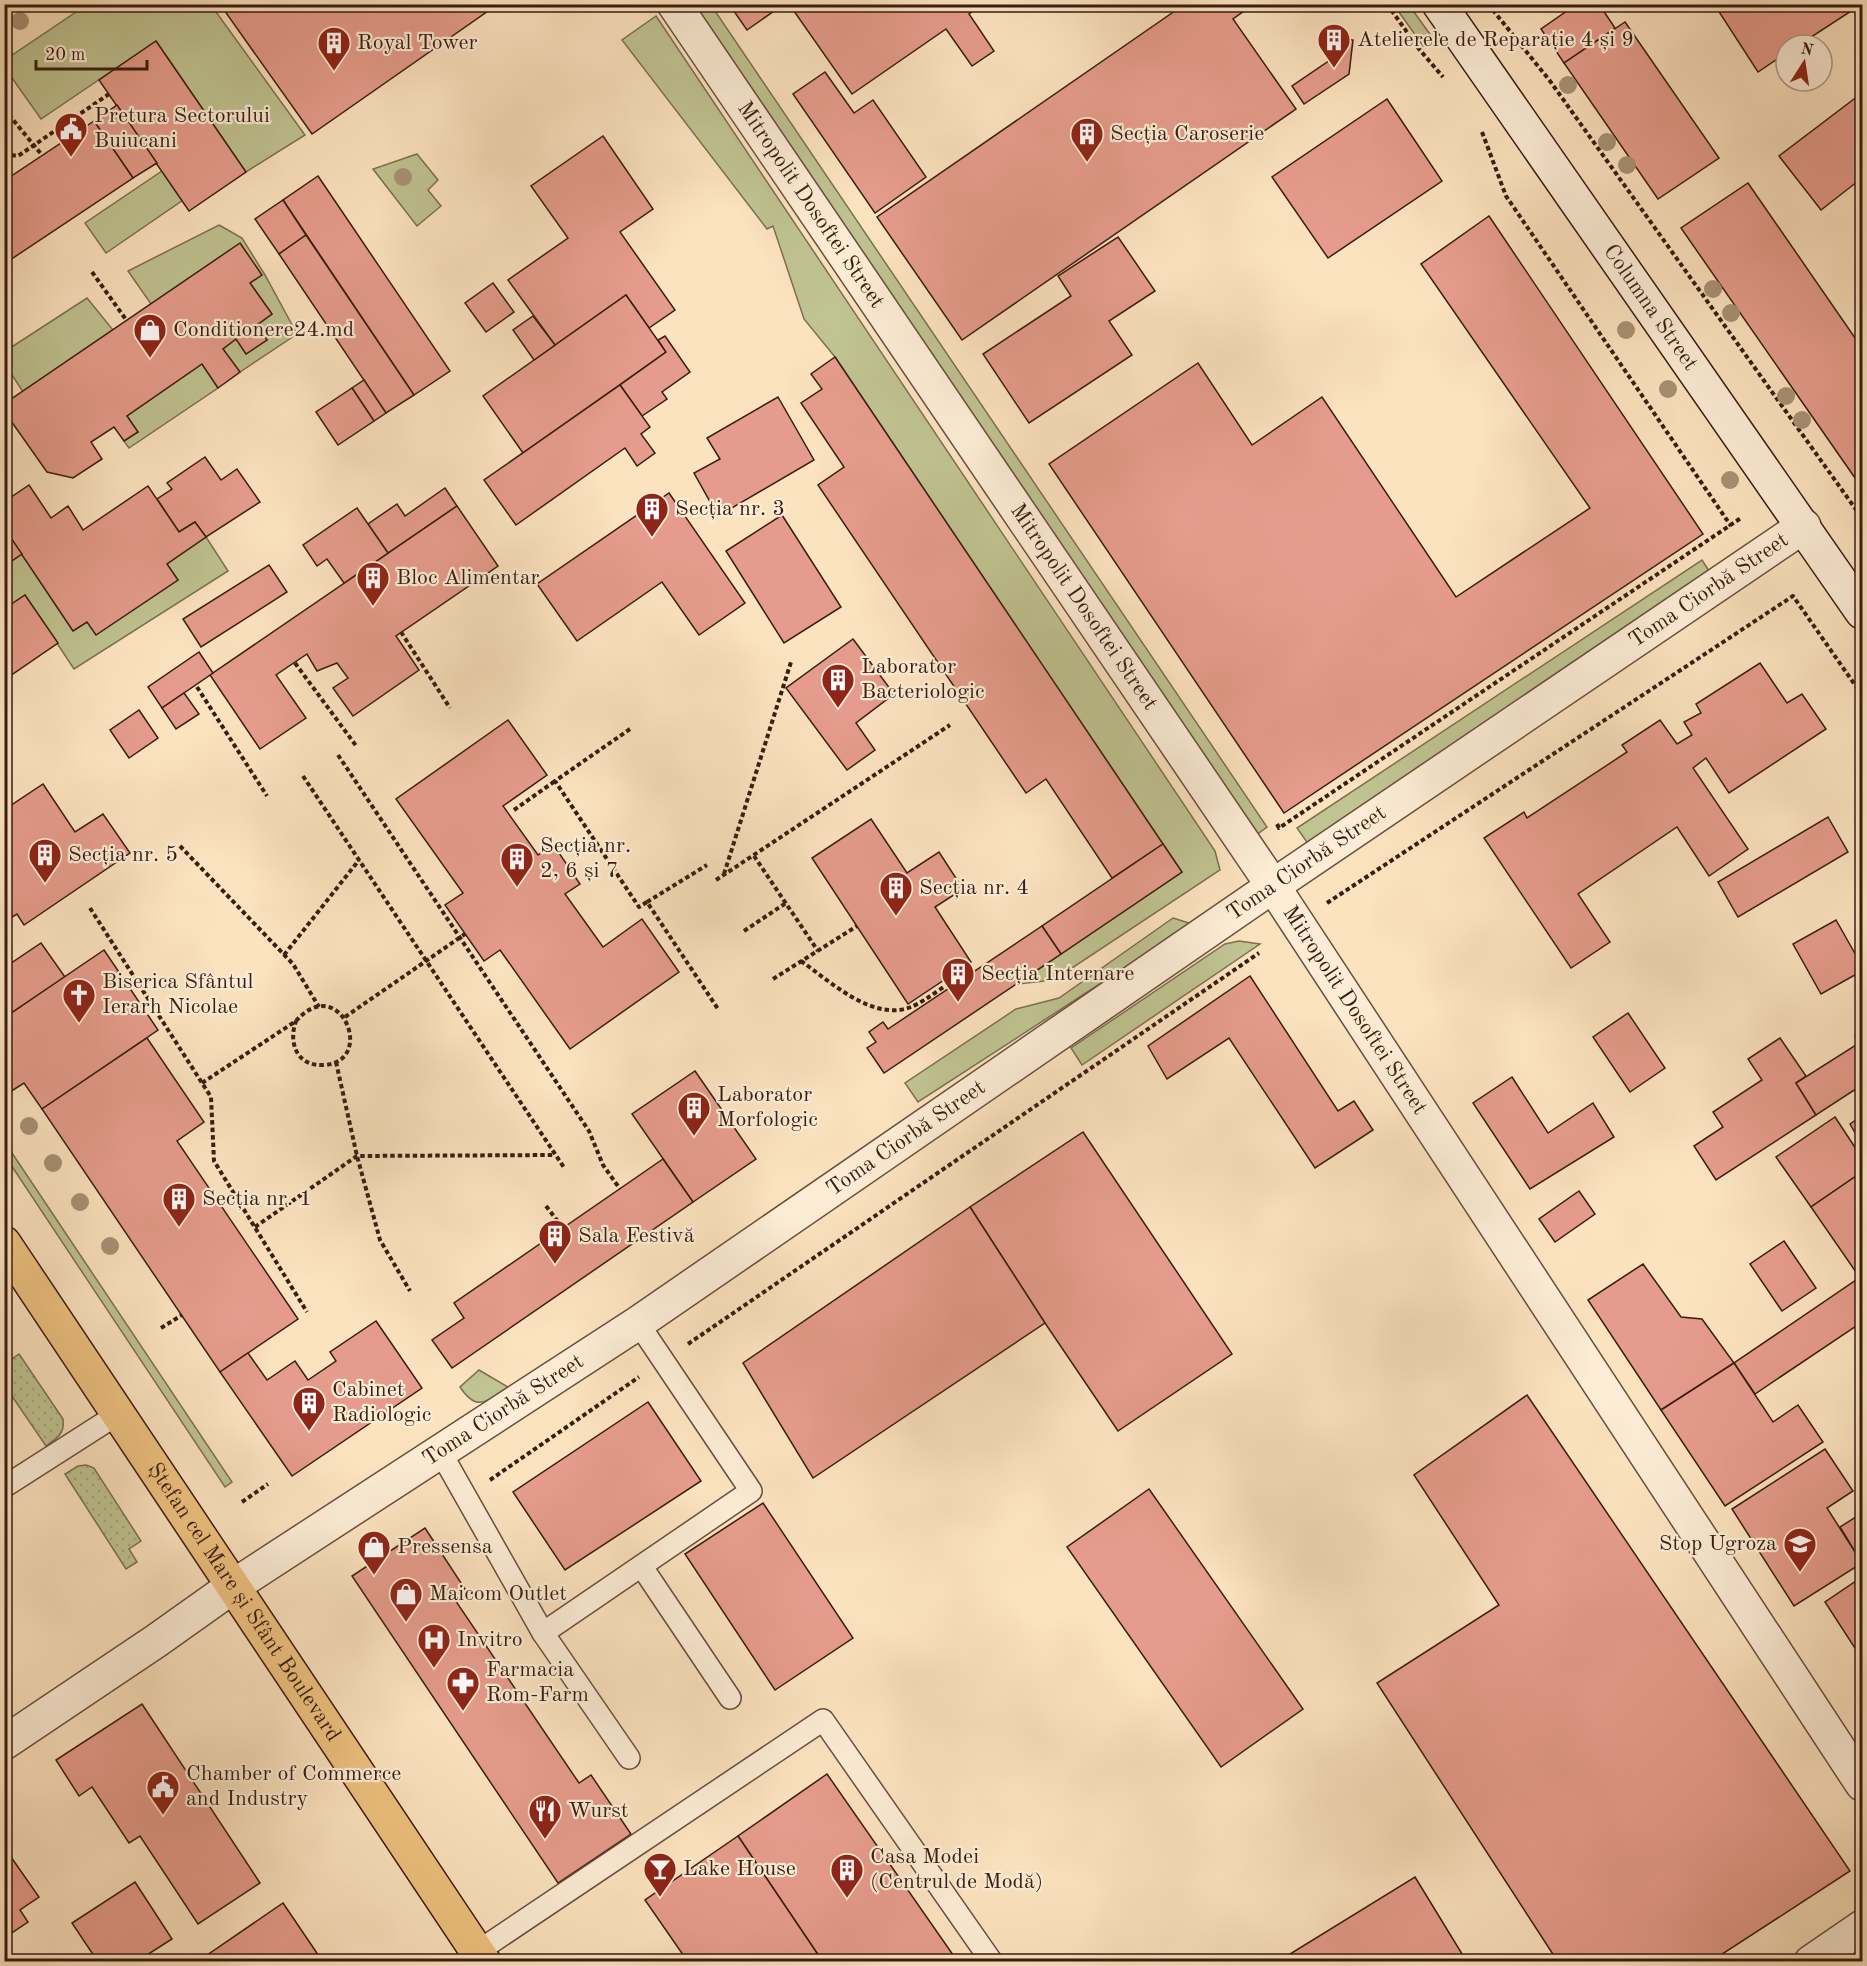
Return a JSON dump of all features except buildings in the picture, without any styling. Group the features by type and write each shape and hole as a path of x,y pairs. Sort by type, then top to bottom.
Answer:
{"main road":[{"name":"Ștefan cel Mare și Sfânt Boulevard","path":"4,1243 480,1957"}],"street":[{"name":"Mitropolit Dosoftei Street","path":"674,4 1274,886 1863,1784"},
{"name":"Columna Street","path":"1439,4 1863,612"},
{"name":"Toma Ciorbă Street","path":"4,1743 232,1587 638,1323 1803,526"},
{"path":"1811,1962 1863,1927"}],"lane":[{"path":"543,1634 751,1491 638,1323"},
{"path":"7,1485 118,1414"},
{"path":"441,1453 543,1634 629,1758"},
{"path":"642,1567 730,1698"},
{"path":"480,1957 823,1720 992,1962"}],"path":[{"path":"1387,4 1419,49 1446,80"},
{"path":"1488,4 1557,90 1863,518"},
{"path":"4,154 18,156 109,94"},
{"path":"4,109 42,155"},
{"path":"1481,129 1506,196 1731,526"},
{"path":"92,272 127,321"},
{"path":"1279,828 1741,518"},
{"path":"1322,906 1793,596 1863,696"},
{"path":"401,632 450,708"},
{"path":"724,875 790,662"},
{"path":"295,663 357,747"},
{"path":"197,687 267,796"},
{"path":"716,880 950,724"},
{"path":"514,810 630,729"},
{"path":"338,755 588,1131 603,1165 620,1189"},
{"path":"303,776 565,1169"},
{"path":"555,782 639,907 707,865"},
{"path":"180,846 293,964 319,1007"},
{"path":"754,856 818,951"},
{"path":"284,954 359,860"},
{"path":"648,902 718,1009"},
{"path":"744,931 786,903"},
{"path":"90,908 211,1097 214,1161 307,1312"},
{"path":"773,979 857,926"},
{"path":"345,1017 465,934"},
{"path":"466,1496 1259,953"},
{"path":"801,961 868,1006 891,1012 912,1007 969,969"},
{"path":"202,1083 296,1021 310,1008 337,1010 345,1017 350,1026 351,1036 344,1055 336,1062 326,1065 306,1062 299,1056 292,1039 296,1021"},
{"path":"336,1062 357,1156 380,1240 410,1292"},
{"path":"255,1227 357,1156 555,1155"},
{"path":"546,1206 563,1228"},
{"path":"161,1328 182,1315"},
{"path":"242,1502 268,1484"}],"green space":[{"path":"88,4 211,5 305,135 246,172 156,41 41,119 5,68 5,60"},
{"path":"695,5 711,5 1267,827 1255,836"},
{"path":"1394,5 1409,5 1437,44 1423,46"},
{"path":"656,16 1215,851 1220,870 1054,980 1017,984 1182,872 835,357 804,319 773,226 767,229 622,40"},
{"path":"417,154 438,180 428,190 441,206 417,226 373,169"},
{"path":"162,171 183,200 106,253 85,223"},
{"path":"219,225 242,238 297,334 240,372 223,349 236,339 246,354 267,340 257,325 272,314 250,283 261,275 151,304 128,271"},
{"path":"87,298 113,330 23,392 5,364 4,352"},
{"path":"202,364 218,388 129,448 124,441 138,432 127,416"},
{"path":"206,537 228,571 74,669 25,595 5,609 5,566 22,554 73,631 87,622 178,580 167,564"},
{"path":"1702,560 1713,577 1309,845 1297,828"},
{"path":"1173,918 1192,924 918,1102 905,1083 1016,1009 1059,998"},
{"path":"1239,941 1260,944 1082,1065 1071,1048 1225,944"},
{"path":"4,1141 232,1482 225,1487 5,1156"},
{"path":"19,1354 63,1419 61,1432 46,1446 5,1386 5,1364"},
{"path":"479,1370 508,1387 488,1400 477,1402 472,1400 460,1387"},
{"path":"86,1465 94,1468 141,1541 129,1549 137,1562 126,1569 65,1474 78,1466"}],"place":[{"name":"Atelierele de Reparație 4 și 9","path":"1334,69"},
{"name":"Royal Tower","path":"334,72"},
{"name":"Pretura Sectorului Buiucani","path":"71,158"},
{"name":"Secția Caroserie","path":"1087,163"},
{"name":"Conditionere24.md","path":"150,359"},
{"name":"Secția nr. 3","path":"652,538"},
{"name":"Bloc Alimentar","path":"373,607"},
{"name":"Laborator Bacteriologic","path":"838,709"},
{"name":"Secția nr. 5","path":"45,884"},
{"name":"Secția nr. 2, 6 și 7","path":"517,888"},
{"name":"Secția nr. 4","path":"896,917"},
{"name":"Secția Internare","path":"958,1003"},
{"name":"Biserica Sfântul Ierarh Nicolae","path":"79,1024"},
{"name":"Laborator Morfologic","path":"694,1137"},
{"name":"Secția nr. 1","path":"179,1228"},
{"name":"Sala Festivă","path":"555,1265"},
{"name":"Cabinet Radiologic","path":"309,1432"},
{"name":"Stop Ugroza","path":"1800,1573"},
{"name":"Pressensa","path":"374,1576"},
{"name":"Maicom Outlet","path":"406,1623"},
{"name":"Invitro","path":"434,1669"},
{"name":"Farmacia Rom-Farm","path":"463,1712"},
{"name":"Chamber of Commerce and Industry","path":"163,1816"},
{"name":"Wurst","path":"545,1840"},
{"name":"Lake House","path":"660,1898"},
{"name":"Casa Modei (Centrul de Modă)","path":"847,1899"}]}
